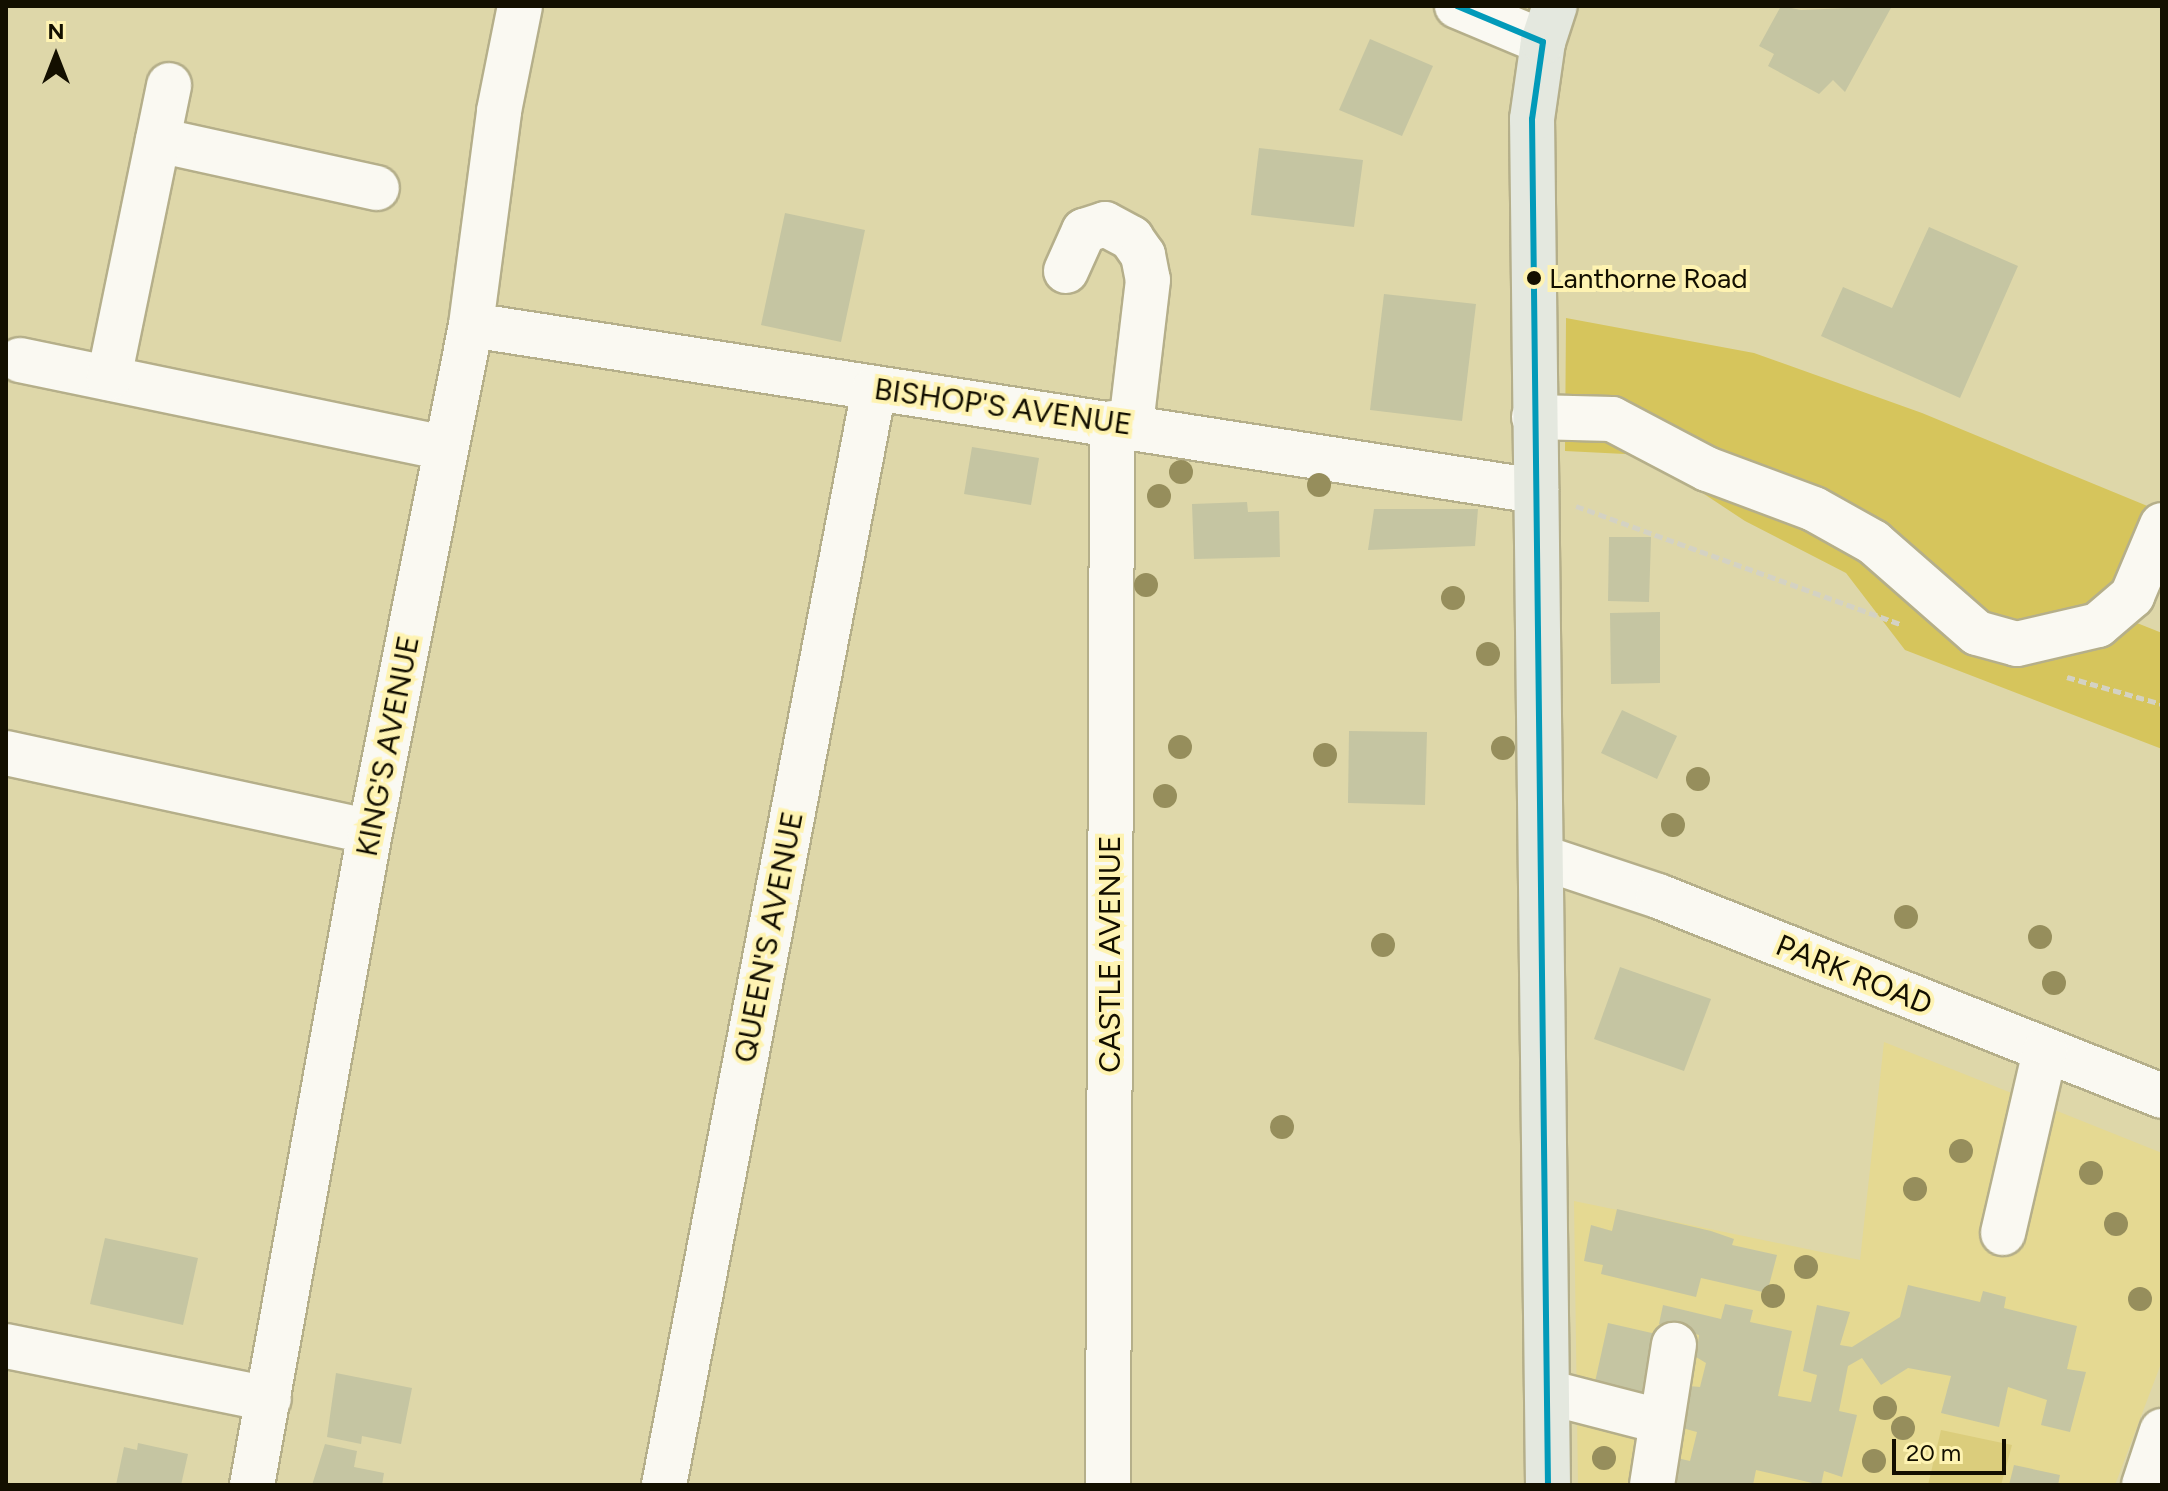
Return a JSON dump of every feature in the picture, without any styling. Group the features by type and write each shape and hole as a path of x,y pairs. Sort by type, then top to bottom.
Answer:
{"main road":[{"path":"1548,1485 1544,858 1534,417 1532,119 1549,24"}],"street":[{"name":"KING'S AVENUE","path":"252,1485 370,832 471,325 499,111 520,6"},
{"path":"1457,6 1549,24"},
{"path":"109,378 169,85"},
{"path":"158,140 377,188"},
{"name":"CASTLE AVENUE","path":"1066,271 1084,231 1105,224 1131,238 1143,255 1148,280 1122,424 1108,1485"},
{"name":"BISHOP'S AVENUE","path":"471,325 874,389 1122,424 1536,491"},
{"path":"20,360 445,448"},
{"name":"QUEEN'S AVENUE","path":"664,1485 874,389"},
{"path":"1534,417 1612,419 1707,469 1814,509 1873,542 1977,633 2017,644 2098,625 2132,596 2162,525"},
{"path":"6,753 370,832"},
{"name":"PARK ROAD","path":"1544,858 1658,896 2162,1096"},
{"path":"2003,1233 2045,1051"},
{"path":"1652,1485 1659,1421 1674,1345"},
{"path":"6,1346 269,1399"},
{"path":"1547,1392 1659,1421"},
{"path":"2144,1485 2162,1431"}],"path":[{"path":"1536,491 1903,625"}],"shaded area":[{"path":"1566,318 1754,353 1922,413 2162,512 2116,599 2137,623 2162,633 2162,749 1905,650 1846,573 1745,521 1645,455 1565,451"},
{"path":"1884,1042 2162,1153 2162,1361 2115,1485 1578,1485 1574,1201 1860,1260"},
{"path":"1941,1430 2012,1445 2001,1485 1928,1485"}],"building":[{"path":"1781,6 1801,10 1892,6 1845,92 1833,80 1819,94 1768,66 1774,54 1759,46"},
{"path":"1370,39 1433,66 1402,136 1339,110"},
{"path":"1259,148 1363,160 1354,227 1251,215"},
{"path":"785,213 865,230 841,342 761,325"},
{"path":"1929,227 2018,266 1960,398 1821,336 1843,287 1892,308"},
{"path":"1384,294 1476,304 1462,421 1370,410"},
{"path":"972,447 1039,458 1031,505 964,494"},
{"path":"1247,502 1248,512 1279,511 1280,557 1194,559 1192,504"},
{"path":"1374,509 1478,509 1475,546 1368,550"},
{"path":"1609,537 1651,537 1649,602 1608,601"},
{"path":"1660,612 1660,683 1611,684 1610,613"},
{"path":"1622,710 1677,736 1657,779 1601,753"},
{"path":"1349,731 1427,732 1425,805 1348,803"},
{"path":"1620,967 1711,999 1684,1071 1594,1039"},
{"path":"1617,1209 1711,1231 1734,1239 1732,1245 1777,1255 1767,1293 1701,1278 1696,1297 1601,1274 1603,1265 1584,1261 1591,1225 1612,1231"},
{"path":"105,1238 198,1258 183,1325 90,1304"},
{"path":"1908,1285 1980,1302 1983,1291 2006,1297 2004,1308 2077,1326 2067,1369 2086,1372 2070,1432 2041,1425 2047,1400 2008,1387 1999,1427 1941,1413 1951,1376 1908,1368 1881,1385 1862,1358 1848,1366 1839,1411 1857,1415 1842,1477 1824,1471 1821,1485 1756,1470 1753,1485 1670,1485 1677,1458 1690,1461 1697,1432 1682,1428 1689,1386 1700,1387 1706,1363 1696,1357 1699,1335 1659,1324 1663,1305 1721,1319 1725,1304 1753,1310 1750,1322 1792,1331 1778,1396 1811,1402 1817,1375 1803,1371 1817,1305 1850,1312 1840,1345 1852,1347 1900,1317"},
{"path":"1608,1323 1665,1336 1652,1395 1595,1382"},
{"path":"336,1373 412,1388 401,1444 362,1436 361,1444 327,1437"},
{"path":"138,1443 188,1454 181,1485 116,1485 124,1447 137,1450"},
{"path":"325,1444 357,1451 354,1467 384,1473 382,1485 312,1485"},
{"path":"2014,1465 2060,1475 2058,1485 2009,1485"}],"transit line":[{"path":"1457,6 1543,42 1532,119 1548,1485"}],"place":[{"name":"Lanthorne Road","path":"1534,278"}]}
